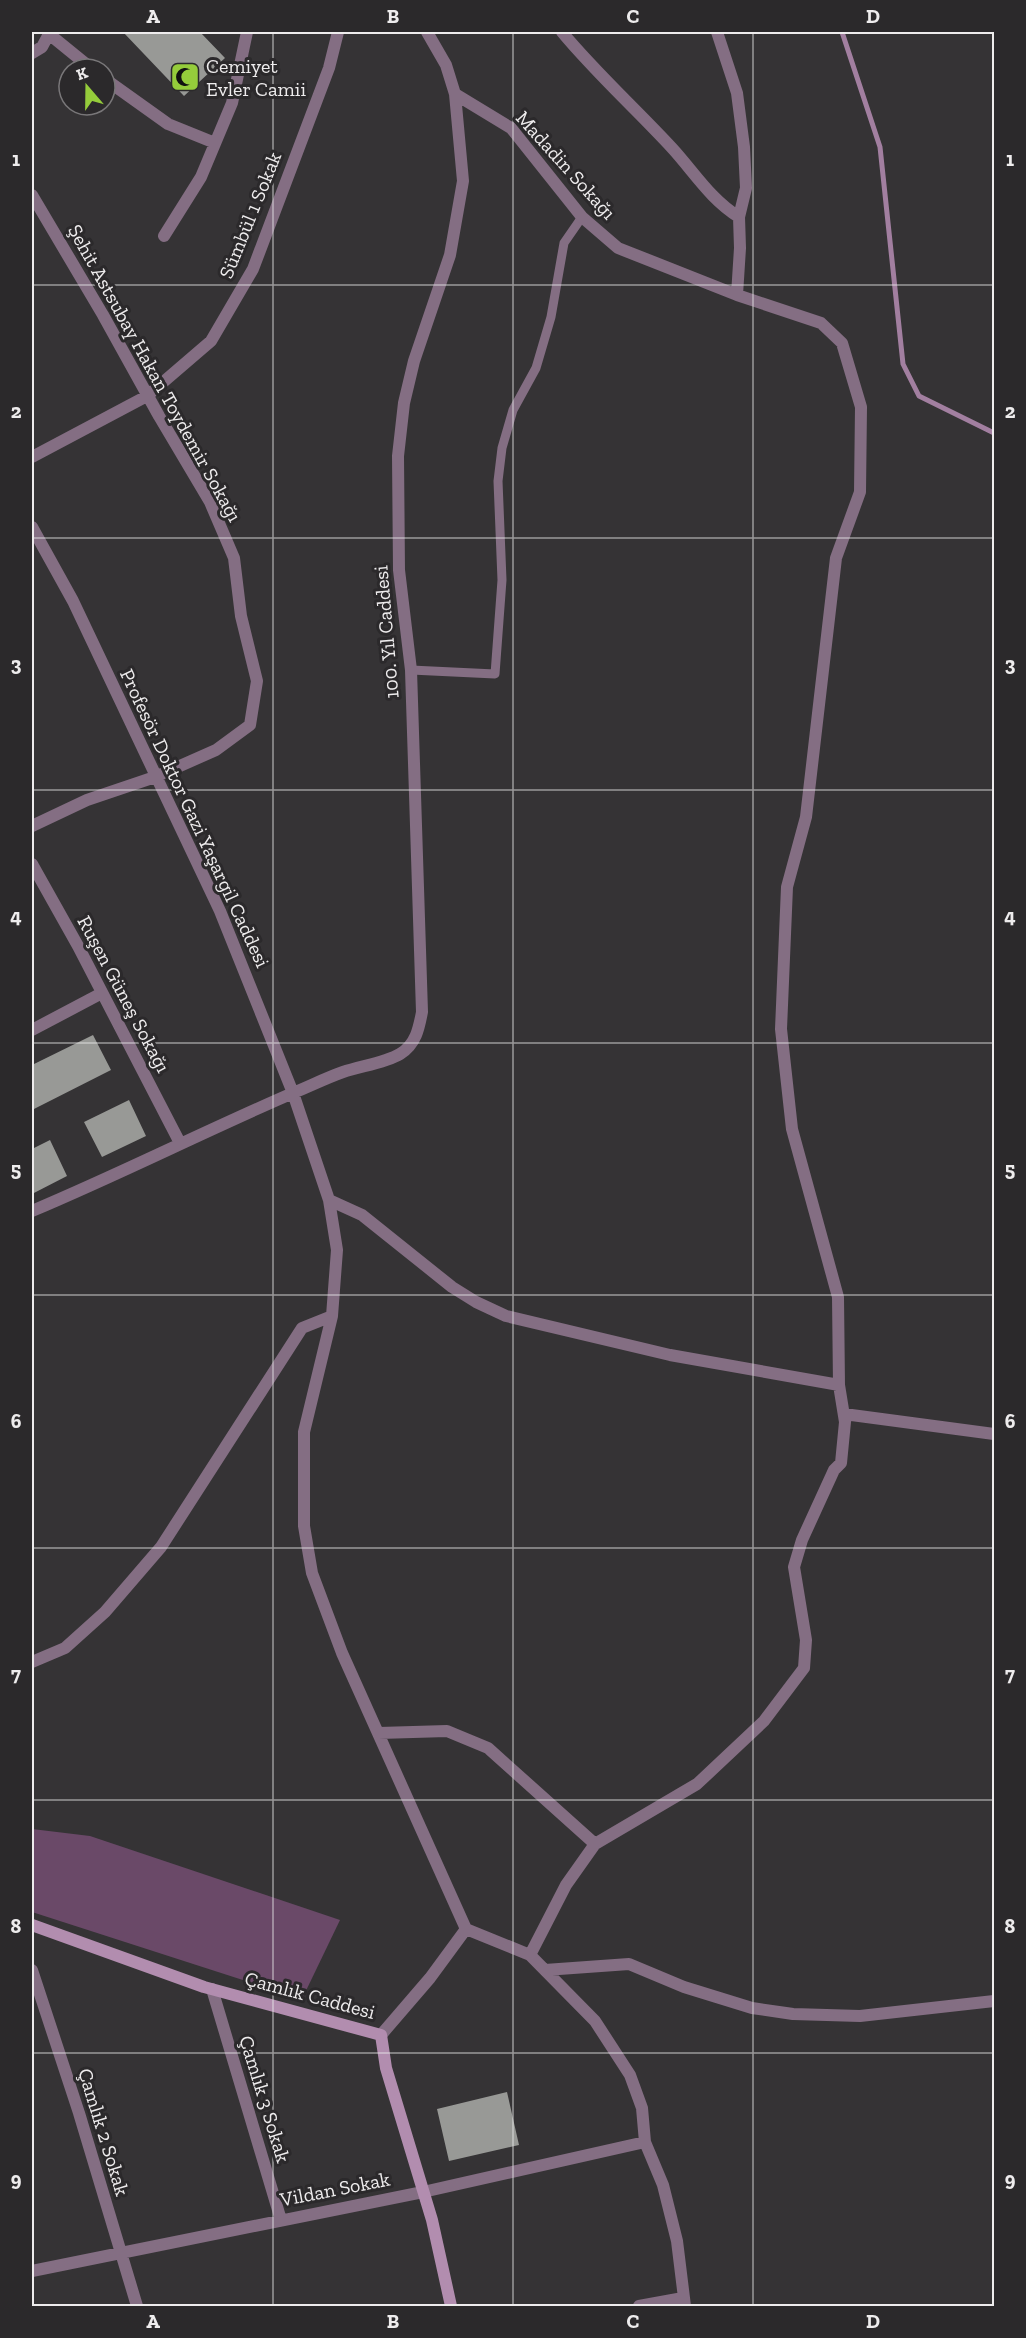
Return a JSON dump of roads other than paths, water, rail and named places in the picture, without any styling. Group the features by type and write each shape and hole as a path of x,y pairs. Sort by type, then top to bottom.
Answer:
{"street":[{"path":"165,236 201,177 232,103 247,32"},
{"name":"Sümbül 1 Sokak","path":"32,458 147,396 211,341 253,269 329,68 338,32"},
{"path":"428,32 446,65 455,94"},
{"path":"562,32 611,87 672,148 722,207 738,217"},
{"path":"717,32 734,83 741,120 746,188 738,217 740,248 737,295"},
{"path":"32,53 42,46 49,33 78,57"},
{"path":"117,87 168,123 215,143"},
{"name":"Madadin Sokağı","path":"455,94 511,128 582,217 618,248 737,295 821,322 842,343 861,407 860,492 836,558 806,817 787,887 781,1029 792,1129 838,1297 839,1385"},
{"name":"100. Yıl Caddesi","path":"32,1211 342,1072 399,1055 412,1043 418,1031 422,1012 411,670 399,570 398,456 404,403 414,361 450,255 463,181 455,94"},
{"name":"Şehit Astsubay Hakan Toydemir Sokağı","path":"32,195 210,502 234,558 241,616 257,681 250,724 216,750 155,777 87,800 32,826"},
{"name":"Profesör Doktor Gazi Yaşargil Caddesi","path":"32,527 73,601 220,911 293,1093 329,1200 337,1250 332,1316 304,1432 304,1526 312,1574 342,1653 466,1929"},
{"name":"Ruşen Güneş Sokağı","path":"32,864 180,1143"},
{"path":"32,1030 102,993"},
{"path":"329,1200 362,1215 452,1287 476,1302 506,1316 670,1354 839,1385 845,1422 841,1463 834,1470 802,1540 794,1567 807,1640 804,1668 764,1721 697,1784 595,1844 566,1885 530,1955"},
{"path":"32,1662 65,1648 105,1612 161,1547 302,1328 332,1316"},
{"path":"844,1414 994,1434"},
{"path":"379,1733 447,1731 488,1749 595,1844"},
{"name":"Çamlık Caddesi","path":"32,1925 212,1989 381,2035 386,2068 432,2220 451,2307"},
{"path":"381,2035 430,1978 466,1929 530,1955 595,2021 630,2075 642,2108 645,2142 663,2185 676,2241 684,2302 639,2307"},
{"path":"545,1970 629,1964 696,1990 752,2008 793,2014 860,2016 994,2001"},
{"name":"Çamlık 2 Sokak","path":"32,1970 79,2113 137,2307"},
{"name":"Çamlık 3 Sokak","path":"212,1989 281,2220"},
{"name":"Vildan Sokak","path":"32,2271 423,2192 645,2142"}],"lane":[{"path":"411,670 495,674 502,580 498,481 502,448 513,410 536,368 551,316 564,243 582,217"}],"waterway":[{"path":"842,32 880,147 903,364 919,396 994,433"}],"place":[{"name":"Cemiyet Evler Camii","path":"185,77"}]}
